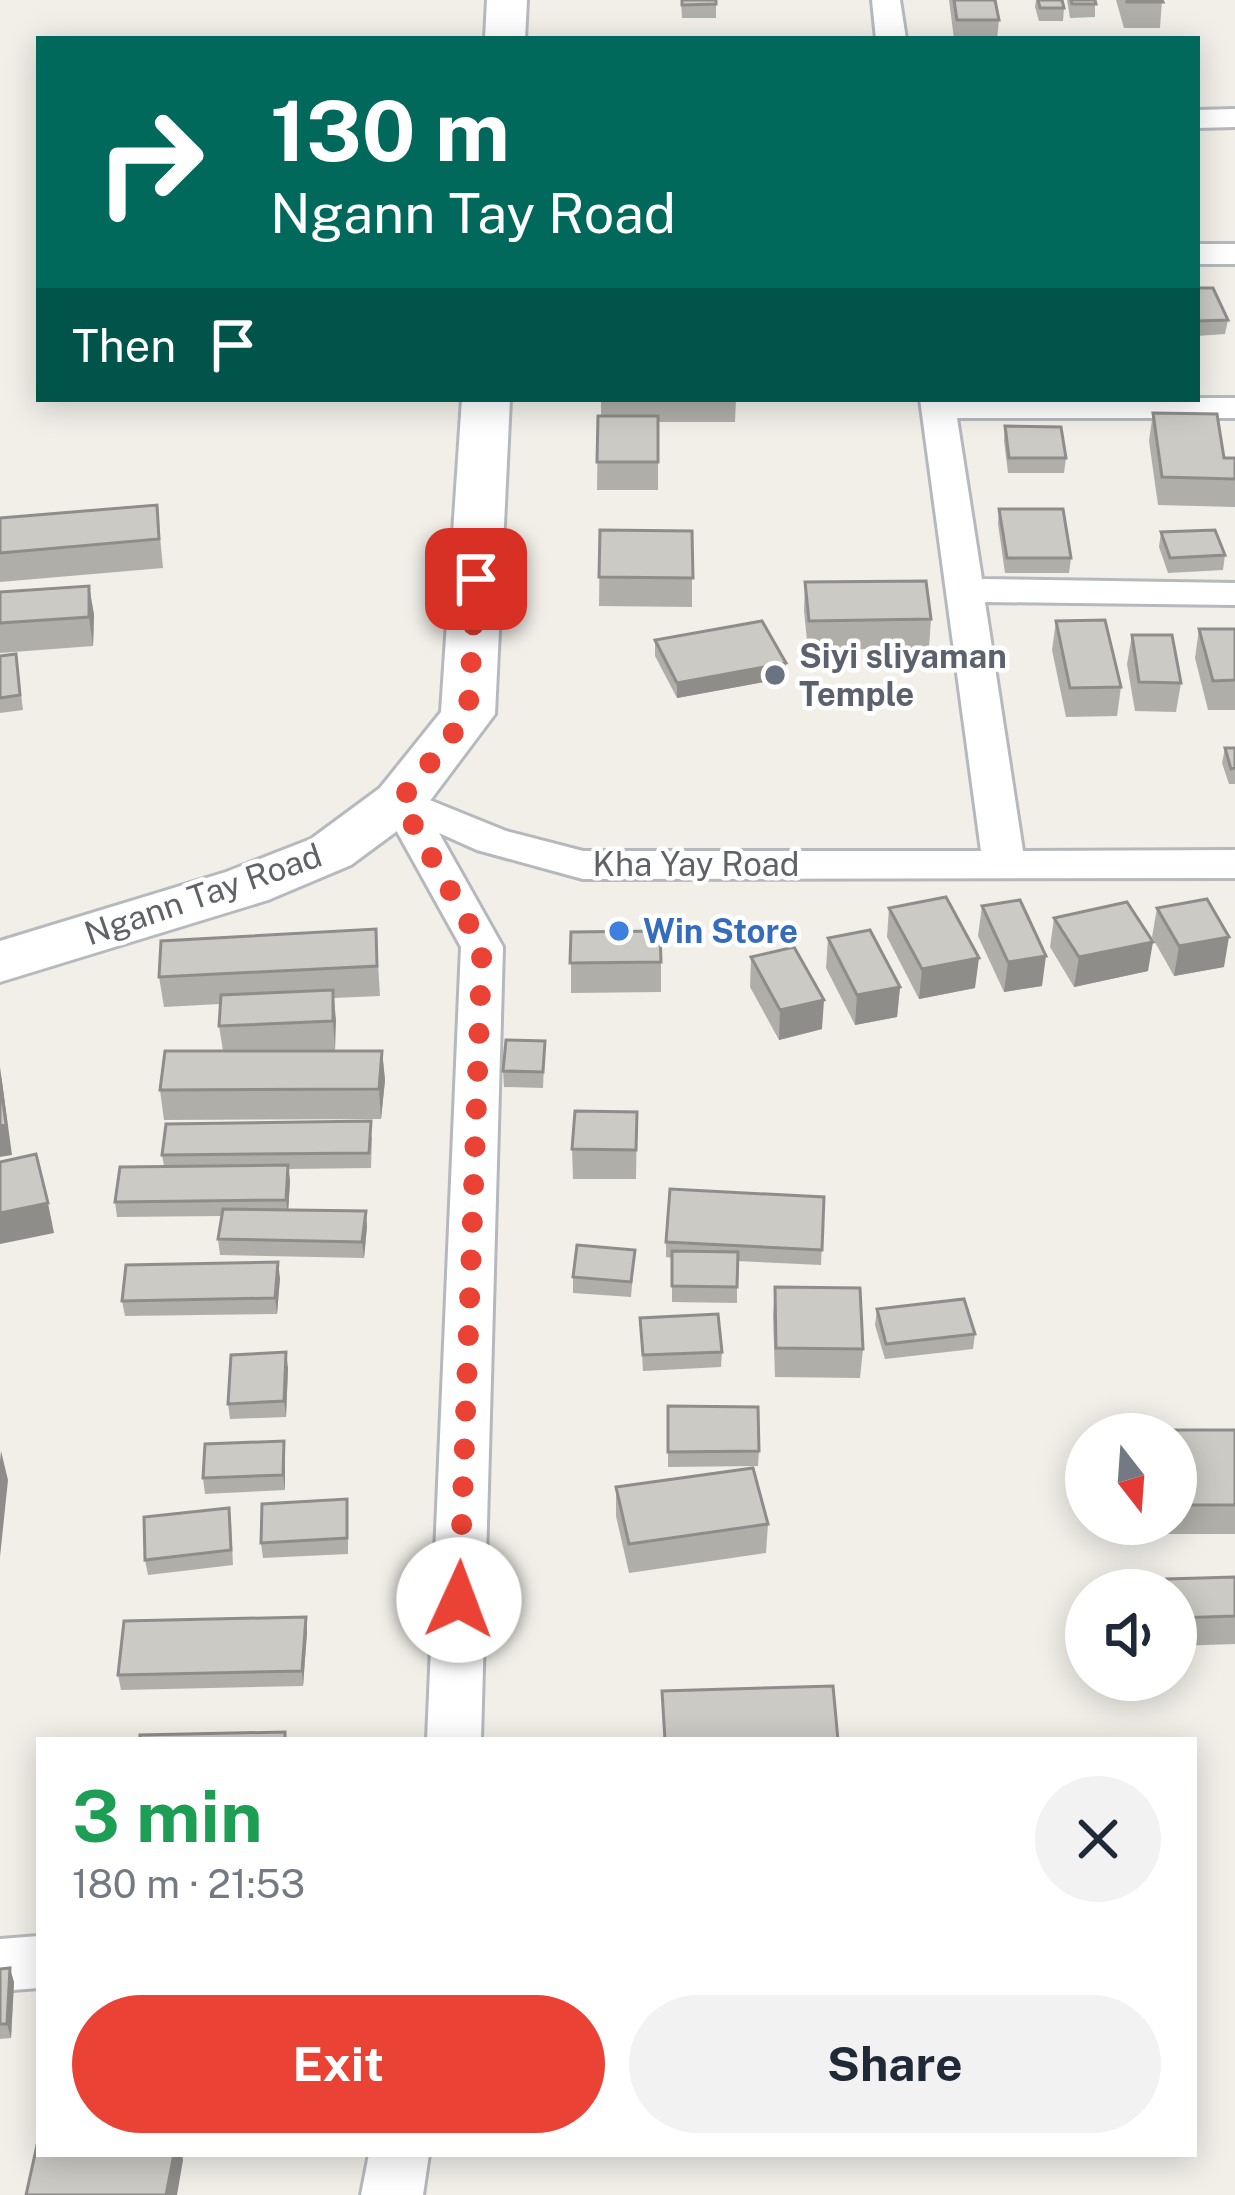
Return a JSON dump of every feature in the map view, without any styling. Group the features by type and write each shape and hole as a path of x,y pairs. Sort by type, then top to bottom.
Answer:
{"main road":[{"path":"505,36 507,0"},
{"name":"Ngann Tay Road","path":"0,962 268,878 331,852 400,801 468,714 486,402"}],"street":[{"path":"886,0 891,36"},
{"path":"1200,119 1235,118"},
{"path":"1200,254 1235,254"},
{"path":"1004,865 938,404 1235,408"},
{"path":"961,590 1235,594"},
{"path":"400,801 482,947 454,1737"},
{"name":"Kha Yay Road","path":"400,801 492,841 583,865 1235,864"},
{"path":"0,1965 36,1962"},
{"path":"392,2195 398,2157"}],"building":[{"path":"682,0 716,0 716,4 682,5"},
{"path":"954,0 995,0 999,20 957,20"},
{"path":"1038,0 1062,0 1064,8 1040,8"},
{"path":"1071,0 1095,0 1096,4 1072,4"},
{"path":"1200,288 1213,288 1228,320 1200,321"},
{"path":"1153,413 1217,414 1224,458 1235,458 1235,479 1162,477"},
{"path":"598,416 658,416 658,462 597,462"},
{"path":"1005,426 1061,427 1066,458 1009,458"},
{"path":"157,505 159,539 0,553 0,518"},
{"path":"999,509 1063,509 1071,558 1007,558"},
{"path":"600,530 692,531 693,578 599,577"},
{"path":"1215,530 1225,555 1170,558 1161,532"},
{"path":"926,581 931,619 809,621 805,582"},
{"path":"89,586 89,617 0,623 0,592"},
{"path":"1105,620 1121,687 1070,688 1056,621"},
{"path":"762,621 786,663 677,683 655,640"},
{"path":"1199,629 1235,629 1235,680 1213,681"},
{"path":"1132,635 1172,635 1181,683 1139,682"},
{"path":"16,654 20,695 0,698 0,656"},
{"path":"1225,748 1235,748 1235,768 1231,769"},
{"path":"946,897 979,958 922,969 889,908"},
{"path":"1207,899 1229,937 1179,946 1157,908"},
{"path":"1020,900 1046,956 1008,962 982,906"},
{"path":"1127,902 1153,942 1079,957 1054,918"},
{"path":"376,929 377,966 159,977 161,941"},
{"path":"870,930 900,987 857,995 828,938"},
{"path":"660,931 661,962 570,963 571,932"},
{"path":"794,947 824,1000 780,1010 751,957"},
{"path":"333,990 333,1021 219,1026 221,995"},
{"path":"506,1040 545,1041 543,1072 503,1071"},
{"path":"165,1051 382,1051 379,1089 160,1090"},
{"path":"0,1078 6,1125 0,1126"},
{"path":"575,1111 637,1112 636,1150 572,1149"},
{"path":"371,1121 369,1153 162,1155 166,1124"},
{"path":"36,1154 48,1203 0,1213 0,1162"},
{"path":"288,1165 286,1200 115,1202 120,1167"},
{"path":"670,1189 824,1197 822,1250 666,1242"},
{"path":"223,1209 366,1211 362,1242 218,1239"},
{"path":"577,1245 635,1250 631,1282 573,1277"},
{"path":"672,1251 738,1252 737,1287 672,1286"},
{"path":"278,1262 275,1298 122,1301 126,1265"},
{"path":"775,1287 860,1288 863,1349 776,1348"},
{"path":"964,1299 975,1334 886,1344 877,1309"},
{"path":"718,1314 722,1352 643,1355 640,1318"},
{"path":"286,1352 284,1401 228,1404 231,1355"},
{"path":"668,1406 758,1407 759,1451 668,1452"},
{"path":"1197,1430 1235,1430 1235,1505 1197,1505"},
{"path":"284,1441 283,1475 203,1478 205,1444"},
{"path":"753,1468 768,1524 629,1544 616,1487"},
{"path":"347,1499 347,1538 261,1543 262,1504"},
{"path":"229,1508 231,1550 145,1560 144,1517"},
{"path":"1235,1577 1235,1616 1197,1617 1197,1578"},
{"path":"306,1617 302,1671 118,1675 124,1621"},
{"path":"833,1686 838,1737 665,1737 662,1691"},
{"path":"285,1732 285,1737 140,1735"},
{"path":"10,1968 7,2024 0,2024 0,1969"},
{"path":"36,2150 36,2157 173,2157 166,2195 26,2195"}],"place":[{"name":"Siyi sliyaman Temple","path":"775,675"},
{"name":"Win Store","path":"619,931"}],"route":[{"path":"459,1600 482,947 400,801 468,714 476,579"}]}
